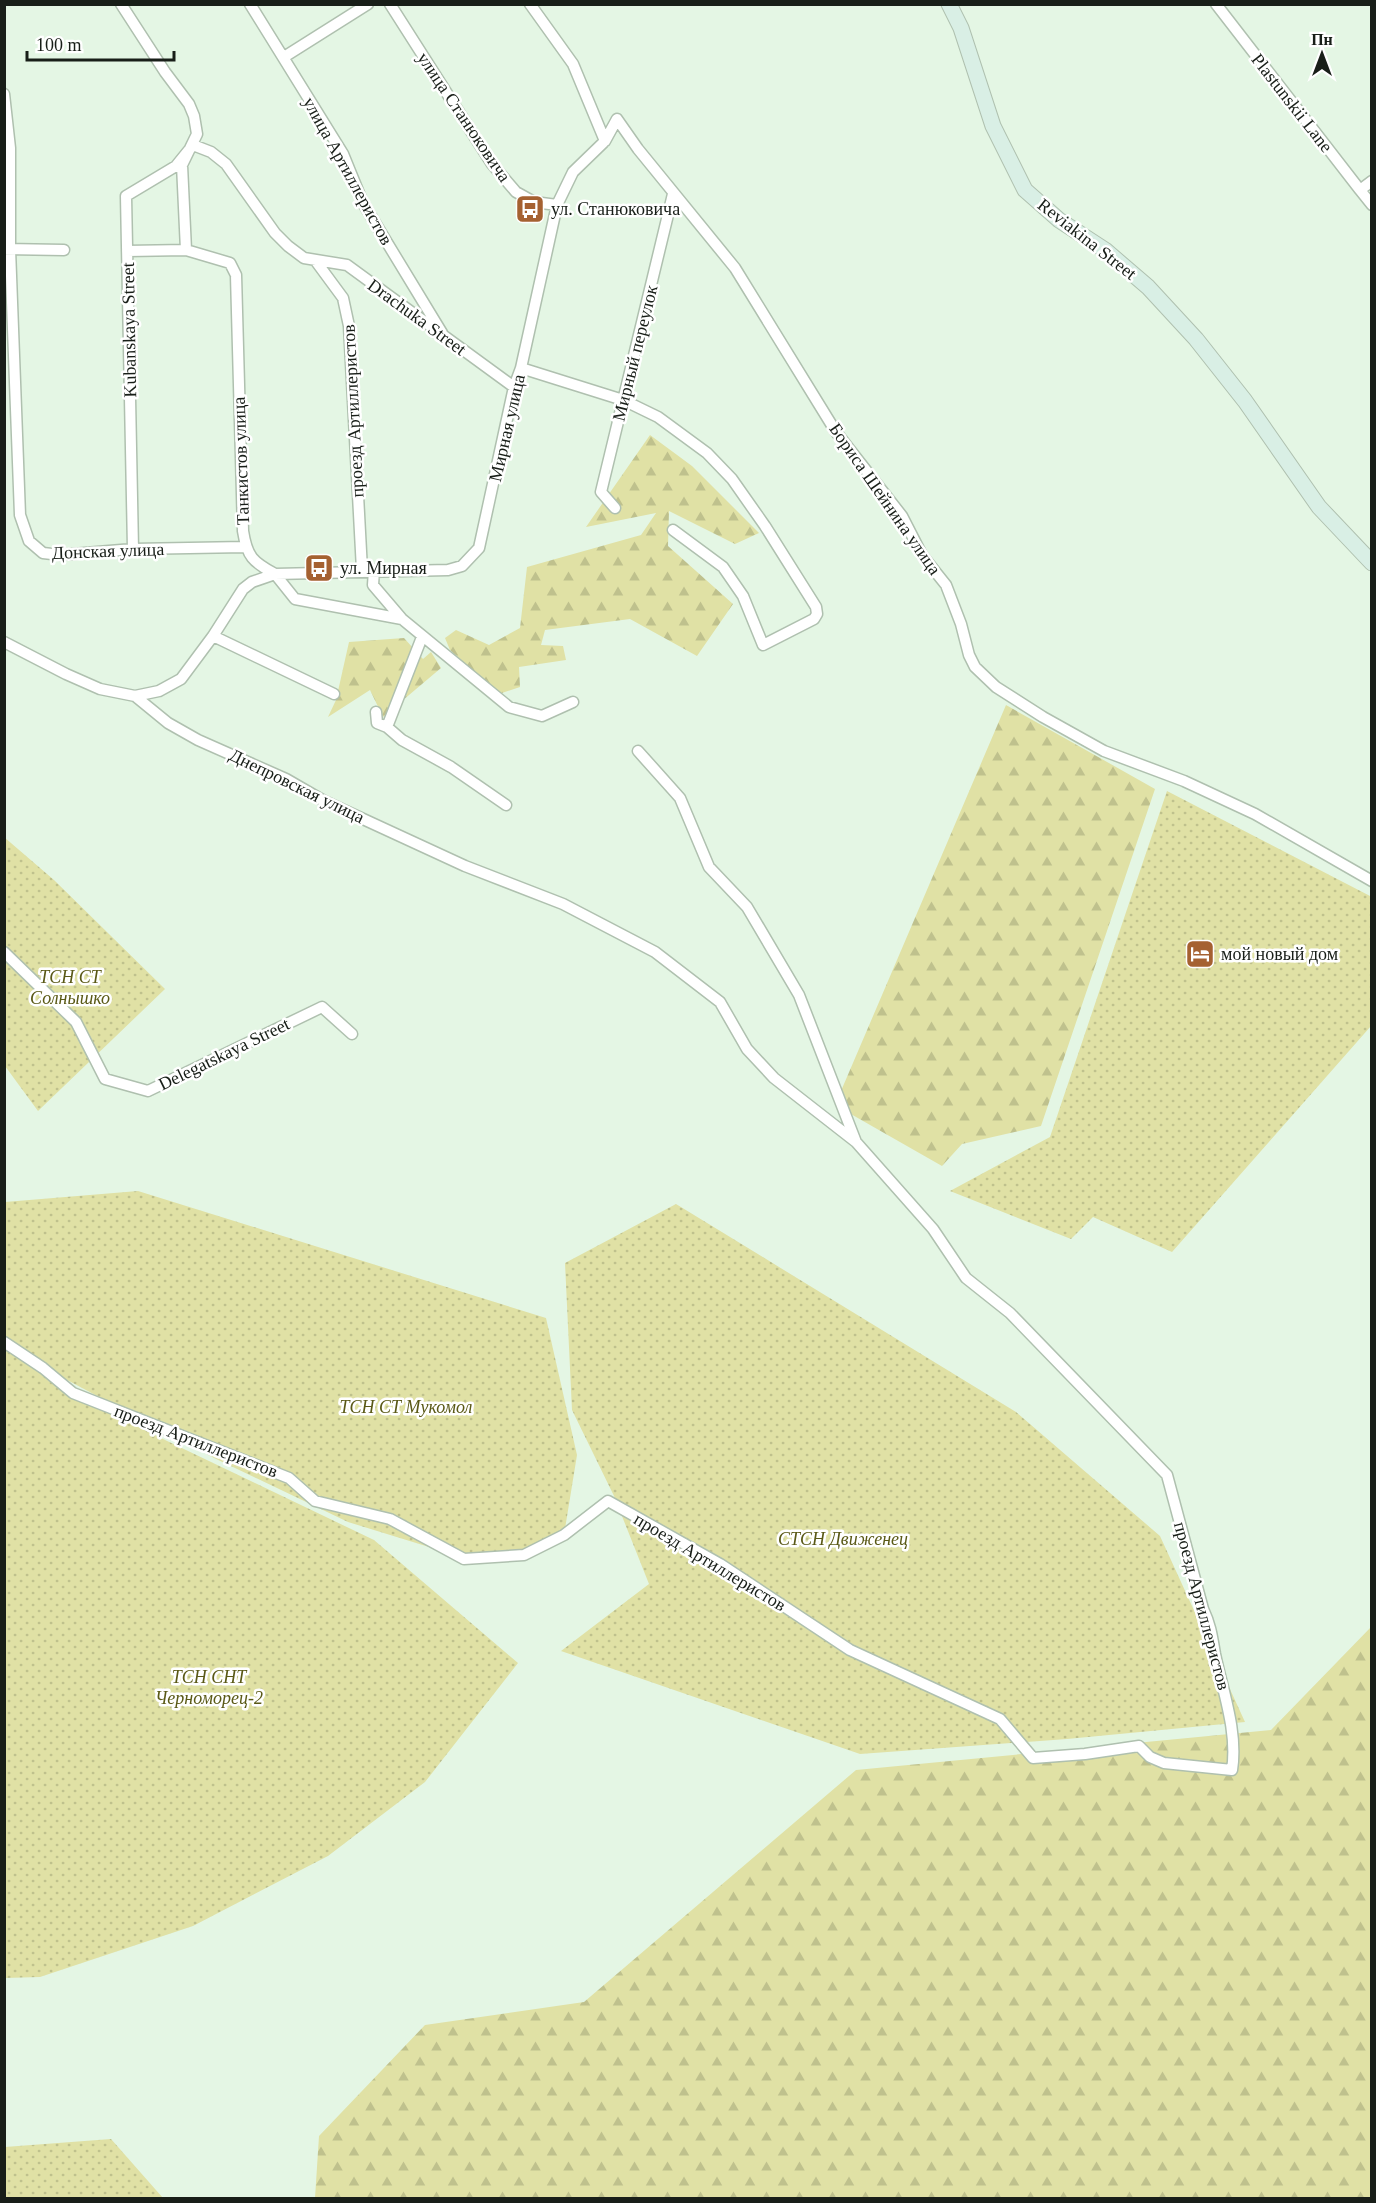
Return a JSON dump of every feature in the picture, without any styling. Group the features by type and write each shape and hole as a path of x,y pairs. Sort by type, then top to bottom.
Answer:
{"main road":[{"name":"Reviakina Street","path":"949,4 961,28 993,126 1025,190 1059,220 1105,250 1148,287 1196,339 1245,401 1319,507 1371,563"}],"street":[{"path":"121,4 165,72 189,104 197,134 182,165 186,250 127,251"},
{"name":"улица Артиллеристов","path":"250,4 343,154 363,203 445,338"},
{"path":"284,57 368,4"},
{"name":"улица Станюковича","path":"390,4 492,165 516,192 534,202 557,205"},
{"path":"530,4 573,64 605,141"},
{"name":"Plastunskii Lane","path":"1215,4 1371,205"},
{"name":"Донская улица","path":"4,94 10,148 7,249 20,515 29,541 43,553 61,555 133,549 245,548"},
{"name":"Мирная улица","path":"275,574 362,570 448,570 462,566 478,548 557,205 573,172 605,141 617,118"},
{"name":"Бориса Шейнина улица","path":"617,118 673,194 735,268 836,432 902,516 922,555 946,585 975,667 996,687 1043,717 1104,751 1184,781 1256,814 1371,881"},
{"path":"193,145 212,152 226,164 281,240 304,258 315,260"},
{"name":"Kubanskaya Street","path":"133,549 126,196 176,166 193,145"},
{"path":"1360,190 1371,181"},
{"name":"Мирный переулок","path":"615,508 601,492 673,194"},
{"path":"7,249 64,250"},
{"name":"Танкистов улица","path":"186,250 230,263 236,275 245,548 255,564 275,574 295,599 402,619"},
{"name":"Drachuka Street","path":"315,260 347,265 514,387"},
{"name":"проезд Артиллеристов","path":"315,260 343,298 349,326 362,570"},
{"path":"521,368 623,400 658,417 707,453 732,479 765,526 816,608 814,619 763,645 743,596 723,567 673,530"},
{"path":"374,570 373,585 402,619 509,707 542,716 573,702"},
{"path":"275,574 252,582 243,589 213,636 334,694"},
{"name":"Днепровская улица","path":"4,642 100,689 135,696 159,691 181,679 213,636"},
{"path":"387,727 422,637"},
{"name":"Днепровская улица","path":"135,696 168,723 198,740 276,774 324,801 465,866"},
{"path":"376,712 377,723 387,727 402,740 451,767 506,805"},
{"path":"638,751 680,798 709,867 747,907 799,995 856,1142"},
{"name":"проезд Артиллеристов","path":"4,1342 44,1368 73,1393 289,1478 315,1501 390,1519 464,1559 524,1555 564,1535 608,1501 720,1564 850,1650 1000,1719 1034,1758 1085,1754 1139,1746 1150,1757 1164,1763 1232,1770 1234,1757 1227,1698 1215,1654 1212,1628 1203,1609 1167,1475 1010,1312 966,1278 933,1229 856,1142 774,1078 747,1049 720,1002 655,952 563,904 465,866"},
{"name":"Delegatskaya Street","path":"4,952 76,1022 105,1079 148,1091 322,1007 352,1034"}],"green space":[{"path":"650,435 692,466 759,533 735,544 669,511 668,546 733,604 697,656 630,619 545,630 541,645 563,646 566,660 519,667 520,687 499,694 450,650 445,638 456,630 489,645 520,628 527,567 641,535 656,513 586,527"},
{"path":"404,638 423,659 431,652 441,668 383,717 370,690 328,717 336,700 349,642"},
{"path":"1006,705 1155,789 1041,1126 962,1144 942,1166 835,1105"},
{"path":"1167,791 1372,897 1371,1026 1172,1252 1093,1217 1071,1239 950,1191 1050,1137"},
{"name":"ТСН СТ Солнышко","path":"4,837 54,880 165,989 38,1111 5,1066"},
{"name":"ТСН СТ Мукомол","path":"138,1191 546,1318 577,1455 564,1535 481,1563 348,1522 214,1458 5,1347 5,1202"},
{"name":"СТСН Движенец","path":"676,1204 1016,1412 1160,1536 1245,1722 1067,1739 860,1754 561,1651 649,1584 614,1496 572,1410 565,1263"},
{"name":"ТСН СНТ Черноморец-2","path":"4,1349 140,1428 374,1540 518,1663 425,1782 328,1856 193,1926 40,1977 5,1978"},
{"path":"1371,1627 1371,2198 315,2198 319,2136 425,2025 584,2002 856,1770 1271,1730"},
{"path":"111,2139 163,2198 5,2198 5,2147"}],"place":[{"name":"ул. Станюковича","path":"530,209"},
{"name":"ул. Мирная","path":"319,568"},
{"name":"мой новый дом","path":"1200,954"}]}
